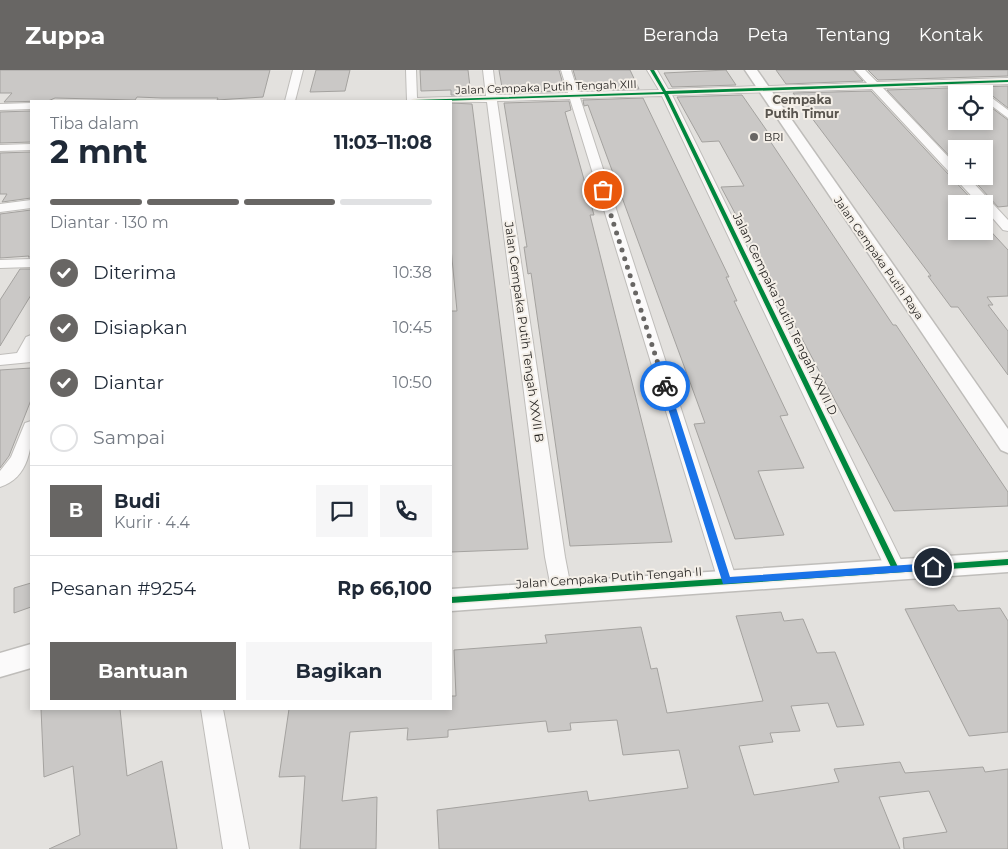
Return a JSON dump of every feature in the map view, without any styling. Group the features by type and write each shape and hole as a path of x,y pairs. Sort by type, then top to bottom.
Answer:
{"street":[{"path":"290,100 298,70"},
{"path":"411,70 413,100"},
{"name":"Jalan Cempaka Putih Tengah XXVII B","path":"488,70 553,547 562,593"},
{"path":"566,70 727,581"},
{"name":"Jalan Cempaka Putih Tengah XXVII D","path":"652,70 666,94 896,570"},
{"name":"Jalan Cempaka Putih Raya","path":"751,70 1008,445"},
{"path":"860,70 948,164"},
{"path":"958,74 972,85"},
{"name":"Jalan Cempaka Putih Tengah XIII","path":"452,100 1008,81"},
{"path":"993,102 1008,115"},
{"path":"0,107 30,106"},
{"path":"0,148 30,147"},
{"path":"968,185 1008,227"},
{"path":"1,209 30,204"},
{"path":"0,264 30,263"},
{"path":"0,360 27,358 30,344"},
{"path":"3,479 14,466 30,429"},
{"name":"Jalan Cempaka Putih Tengah II","path":"452,600 1008,562"},
{"path":"0,666 30,656"},
{"path":"212,710 236,849"}],"building":[{"path":"0,70 270,70 263,97 217,100 218,98 137,97 135,100 55,98 50,100 4,102 12,93 0,93"},
{"path":"316,70 350,70 345,91 310,92"},
{"path":"420,70 468,70 471,95 451,95 451,90 421,91"},
{"path":"499,70 559,70 565,91 503,93"},
{"path":"573,70 630,70 639,89 579,90"},
{"path":"726,70 736,85 672,87 664,73"},
{"path":"776,70 853,70 863,81 786,84"},
{"path":"868,70 1008,70 1008,76 878,80"},
{"path":"993,86 1008,86 1008,108 993,96"},
{"path":"948,88 948,130 993,130 993,109 1008,120 1008,206 998,207 993,201 993,195 987,195 978,185 993,185 993,140 948,140 948,155 887,90"},
{"path":"871,91 948,174 948,185 958,185 968,195 948,195 948,240 993,240 993,234 1008,250 1008,296 987,297 993,305 988,305 1008,331 1008,375 958,307 951,307 928,276 931,276 793,93"},
{"path":"742,95 774,141 770,141 893,325 896,325 1008,492 1008,506 894,511 721,187 744,186 719,141 702,142 677,97"},
{"path":"643,98 729,277 726,277 737,301 734,301 788,415 780,416 804,468 758,471 784,535 735,539 694,424 705,423 588,105 584,106 583,100"},
{"path":"569,101 571,110 565,112 594,215 590,215 672,542 570,546 531,273 528,274 524,247 527,247 504,103"},
{"path":"452,103 472,104 528,549 452,552 452,311 457,311 452,258"},
{"path":"30,111 30,142 0,143 0,112"},
{"path":"30,152 30,198 2,202 7,194 0,194 0,153"},
{"path":"30,210 30,257 0,258 0,214"},
{"path":"20,269 30,269 30,297 0,346 0,300"},
{"path":"30,368 30,403 9,456 0,468 0,370"},
{"path":"30,583 30,607 14,613 14,588"},
{"path":"954,605 958,611 1000,608 1008,621 1008,732 969,736 905,609"},
{"path":"781,612 784,621 803,619 817,653 835,652 864,725 837,727 828,703 791,706 800,731 770,733 773,742 739,746 754,795 839,782 834,769 900,762 905,773 983,767 985,772 1008,769 1008,849 904,849 903,838 947,832 929,791 879,797 900,849 439,849 437,810 587,791 589,801 688,788 679,750 623,755 617,720 570,723 571,730 548,732 546,721 448,730 448,737 407,740 408,728 350,732 342,801 377,797 376,849 300,849 305,776 279,777 289,710 452,710 452,696 456,696 454,650 547,643 545,635 641,627 651,669 657,668 667,713 763,701 736,616"},
{"path":"41,710 120,710 127,776 162,761 177,849 49,849 80,835 73,766 44,777"}],"cycle path":[{"path":"652,70 666,94 896,570"},
{"path":"444,100 1008,81"},
{"path":"452,600 1008,562"}],"way so far":[{"path":"603,190 665,386"}],"place":[{"name":"BRI","path":"754,137"}],"district":[{"name":"Cempaka Putih Timur","path":"802,107"}],"route":[{"path":"665,386 727,581 933,567"}]}
